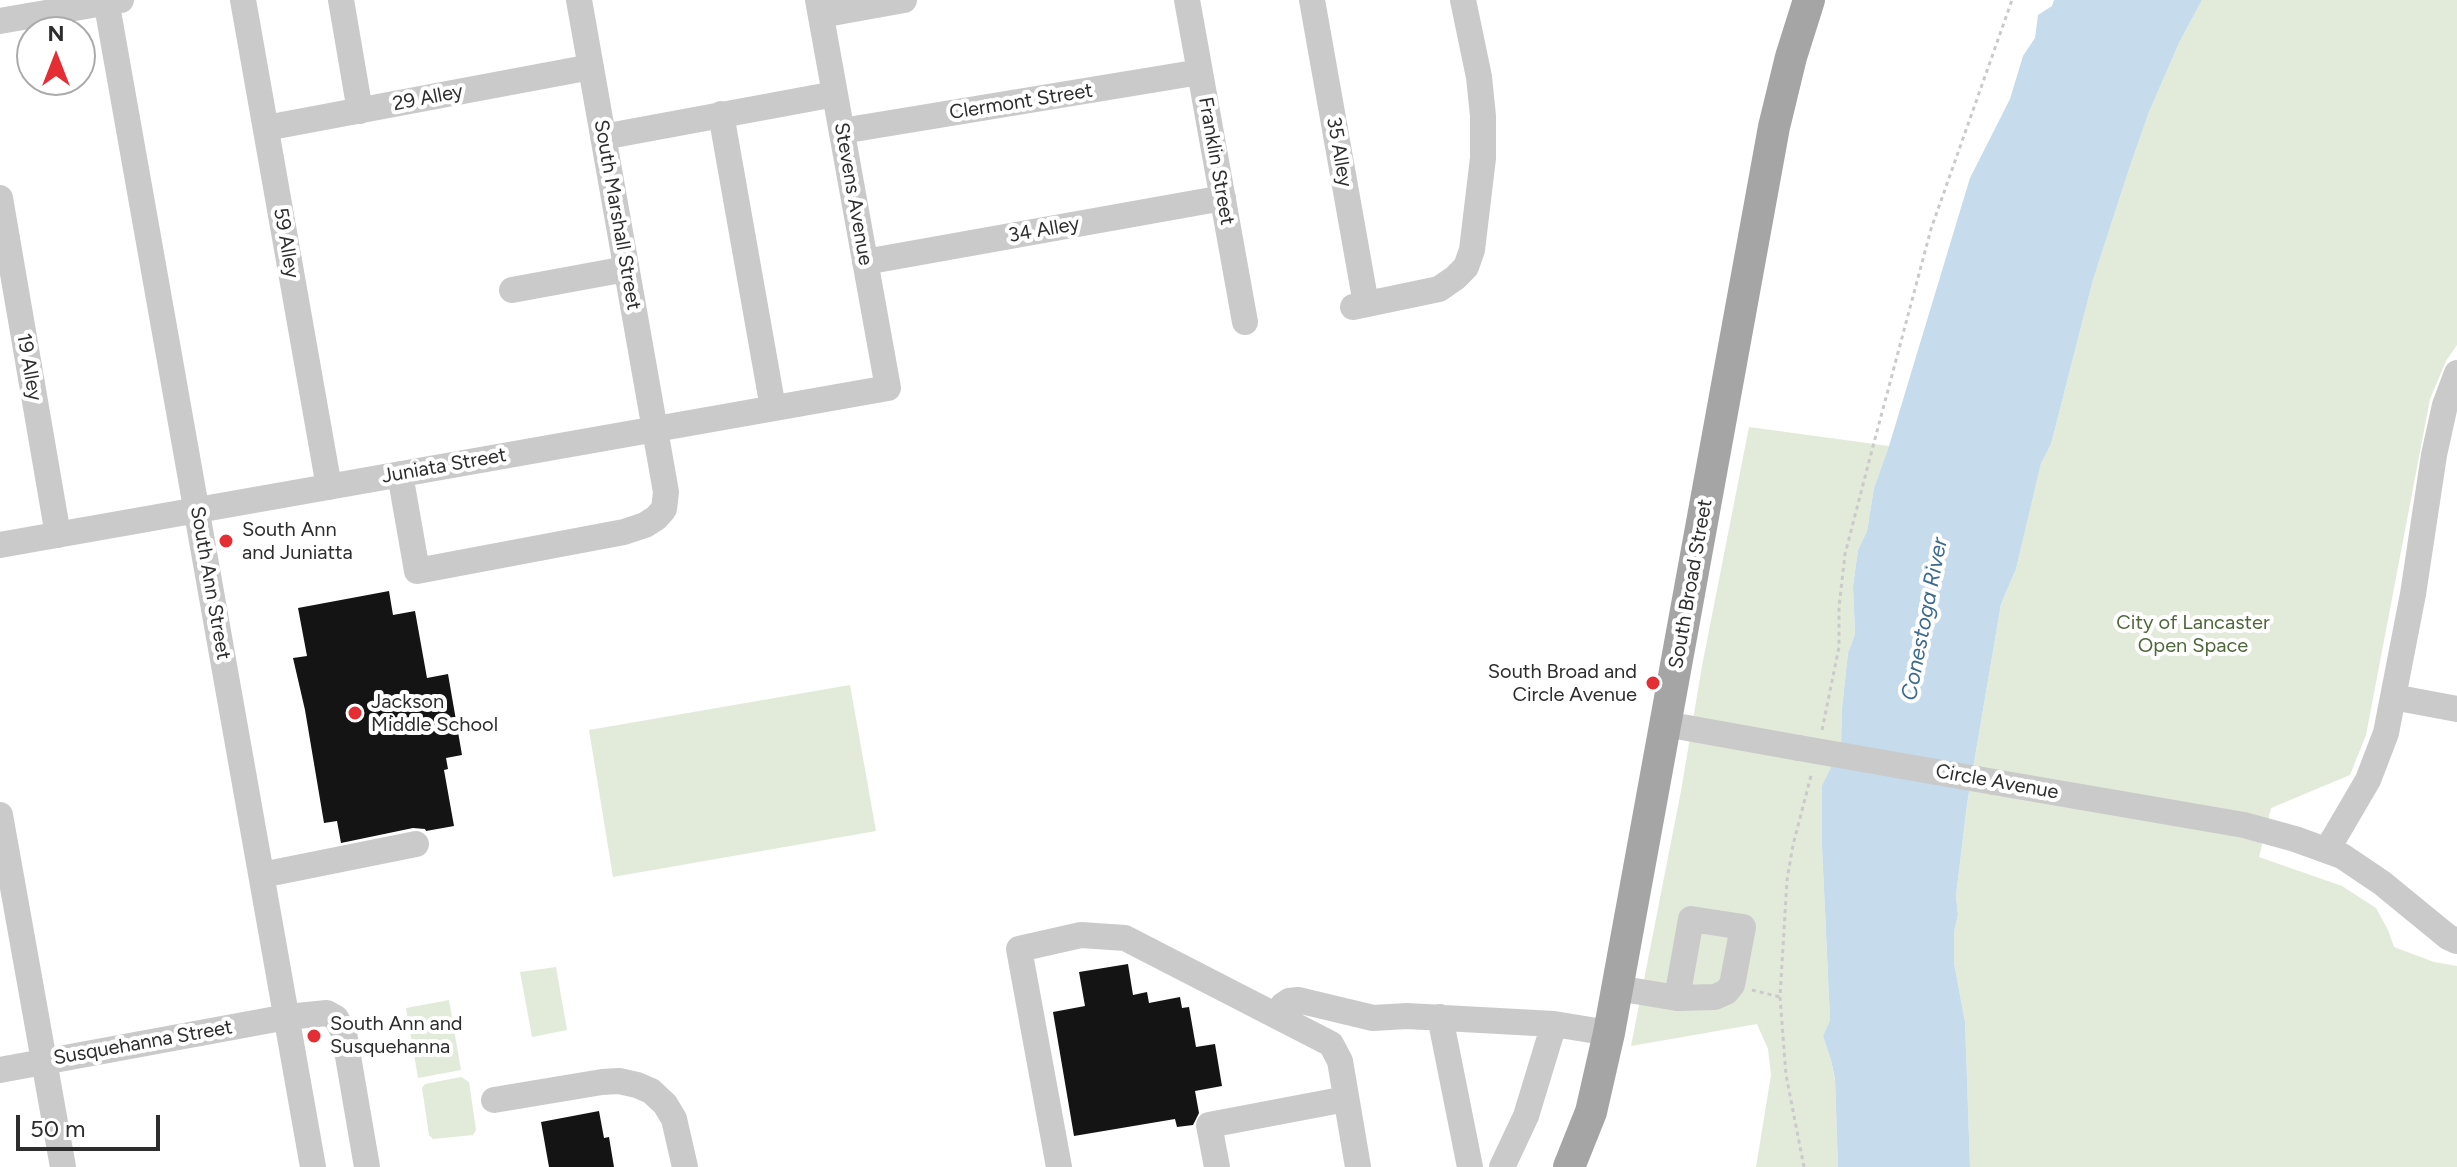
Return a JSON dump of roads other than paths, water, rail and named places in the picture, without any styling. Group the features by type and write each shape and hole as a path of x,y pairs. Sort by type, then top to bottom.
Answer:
{"main road":[{"name":"South Broad Street","path":"1569,1167 1591,1112 1609,1033 1774,127 1809,0"}],"street":[{"name":"59 Alley","path":"243,0 329,487"},
{"path":"341,0 360,111"},
{"name":"South Marshall Street","path":"400,474 417,571 624,532 645,525 664,509 666,500 655,429 579,0"},
{"path":"820,8 904,0"},
{"name":"Franklin Street","path":"1187,0 1245,322"},
{"name":"35 Alley","path":"1312,0 1360,306 1439,289 1466,267 1472,250 1483,158 1483,116 1479,77 1463,0"},
{"path":"0,21 112,1"},
{"name":"South Ann Street","path":"112,1 197,510 313,1167"},
{"name":"Stevens Avenue","path":"820,8 888,388"},
{"name":"29 Alley","path":"266,128 591,67"},
{"name":"Clermont Street","path":"842,131 1200,72"},
{"path":"603,137 835,94"},
{"path":"721,114 773,408"},
{"name":"19 Alley","path":"0,198 58,535"},
{"name":"34 Alley","path":"865,262 1223,198"},
{"path":"512,290 626,269"},
{"path":"2327,850 2368,780 2386,733 2413,594 2434,455 2445,405 2457,373"},
{"name":"Juniata Street","path":"0,545 888,388"},
{"path":"2393,697 2452,712"},
{"name":"Circle Avenue","path":"1665,724 1807,754 2244,825 2342,856 2457,941"},
{"path":"0,815 63,1167"},
{"path":"262,875 416,844"},
{"path":"1059,1167 1019,949 1081,935 1125,938 1331,1044 1340,1061 1357,1167"},
{"path":"1617,988 1677,998"},
{"path":"1277,1015 1283,1005 1298,1000 1373,1018 1440,1017 1554,1024 1609,1033"},
{"name":"Susquehanna Street","path":"0,1070 287,1017 327,1013 341,1025 367,1167"},
{"path":"1440,1017 1470,1167"},
{"path":"1502,1167 1526,1116 1554,1024"},
{"path":"494,1100 602,1082 619,1081 637,1085 651,1091 665,1104 674,1119 685,1167"},
{"path":"1217,1167 1209,1125 1346,1099"}],"water":[{"name":"Conestoga River","path":"2054,0 2202,0 2149,112 2129,169 2093,280 2051,444 2041,463 2016,569 2001,604 1967,804 1954,932 1954,963 1965,1022 1970,1167 1838,1167 1835,1079 1823,1036 1830,1020 1822,786 1841,747 1848,653 1855,634 1853,586 1858,550 1867,531 1874,488 1970,178 2010,99 2023,56 2035,38 2038,15 2052,6"}],"place":[{"name":"South Ann and Juniatta","path":"226,541"},
{"name":"South Broad and Circle Avenue","path":"1653,683"},
{"name":"Jackson Middle School","path":"355,713"},
{"name":"South Ann and Susquehanna","path":"314,1036"}],"park label":[{"name":"City of Lancaster Open Space","path":"2193,634"}]}
